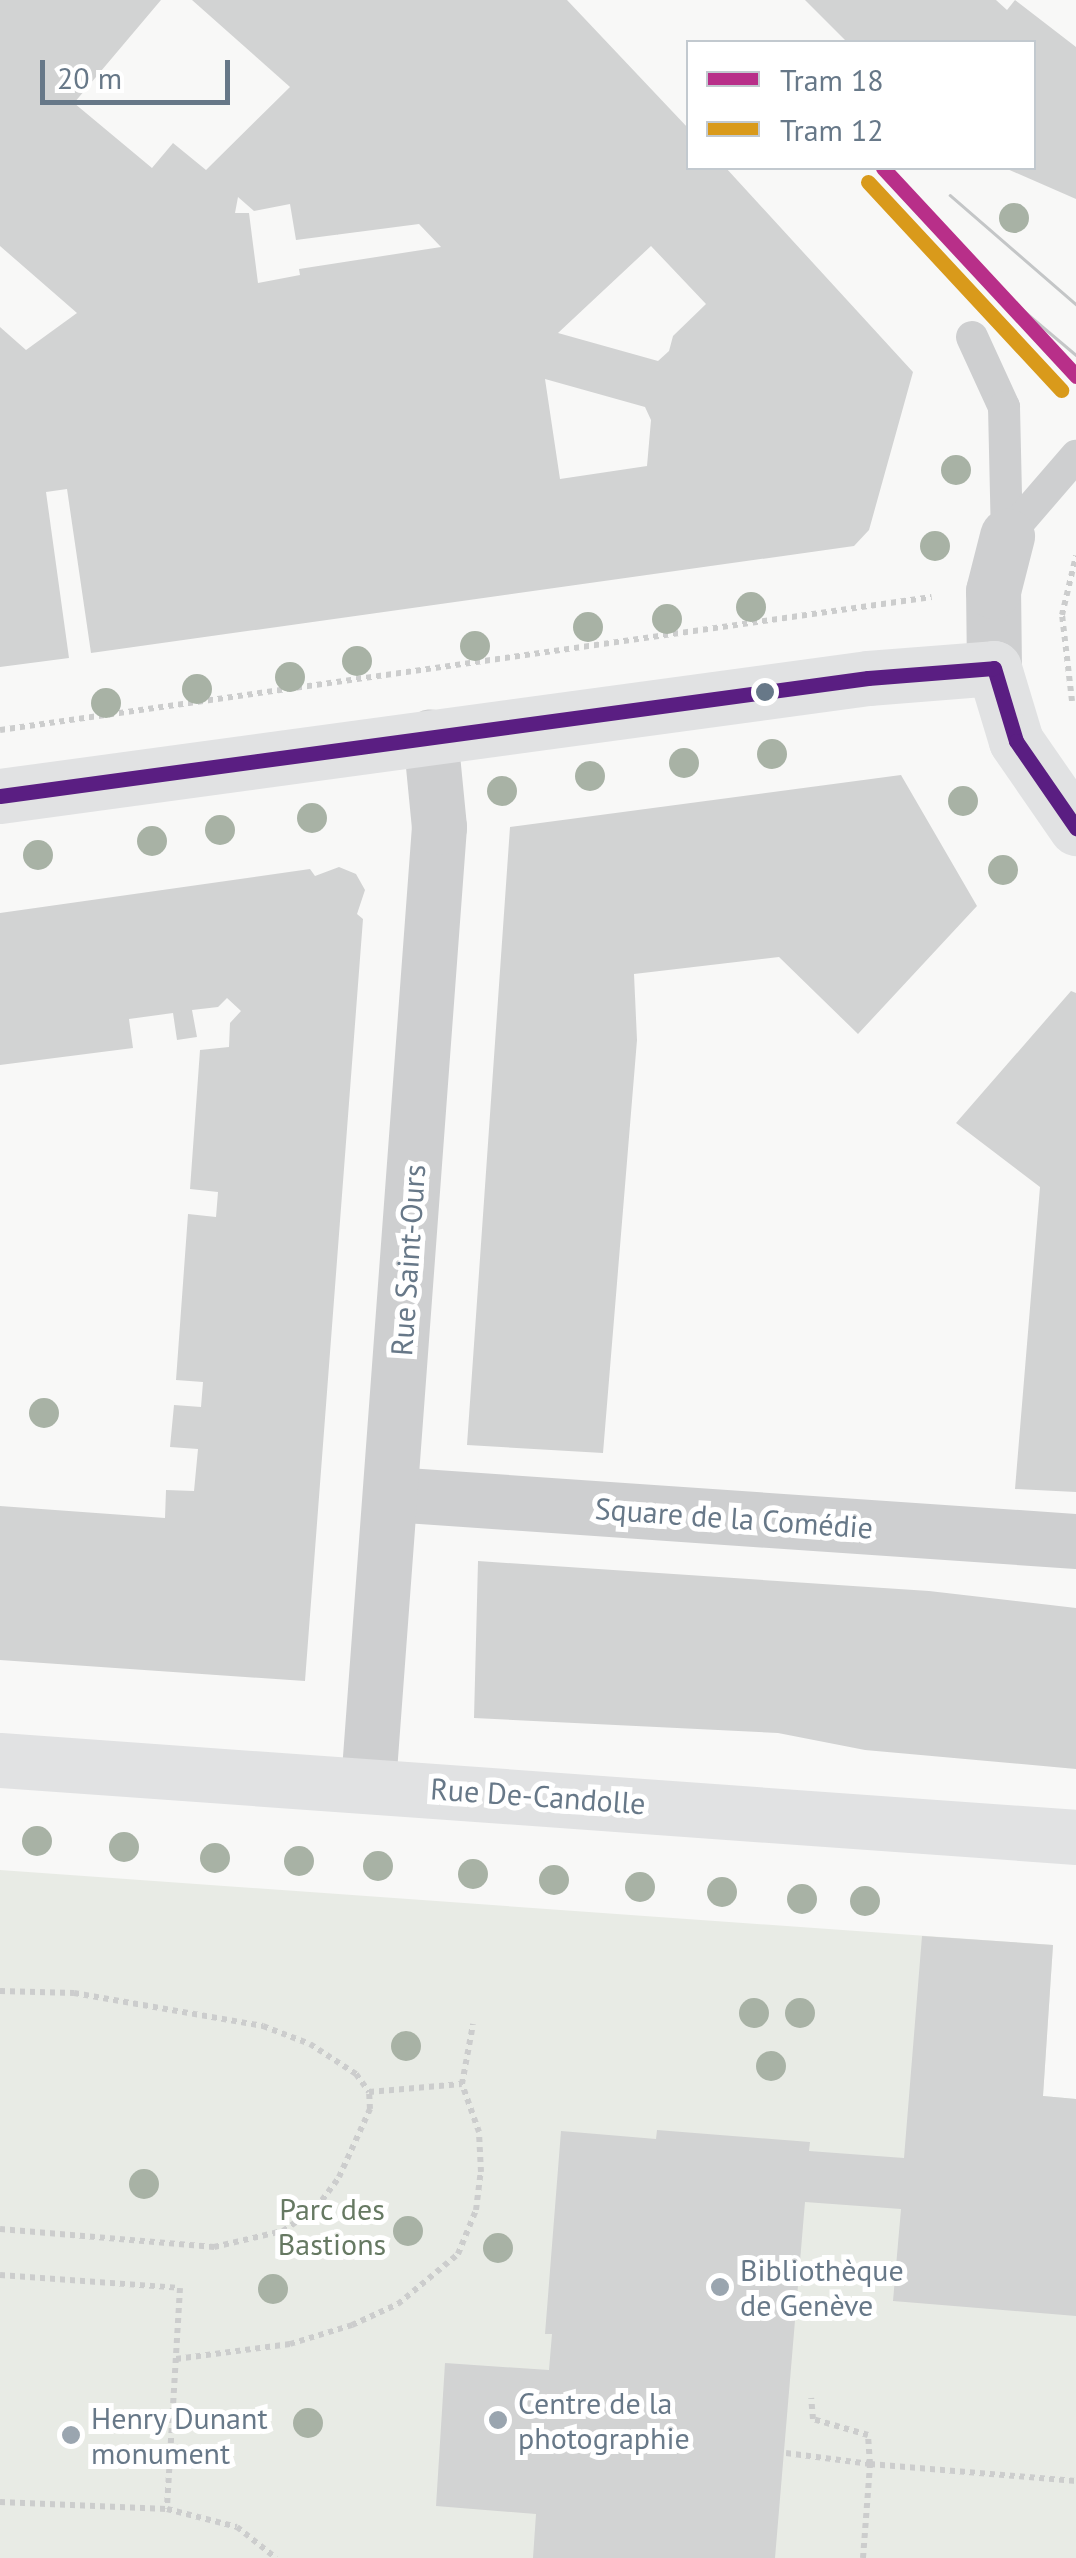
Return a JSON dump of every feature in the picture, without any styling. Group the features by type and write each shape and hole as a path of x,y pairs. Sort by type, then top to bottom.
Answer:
{"main road":[{"path":"0,796 430,736 994,668 1016,741 1076,828"},
{"name":"Rue De-Candolle","path":"0,1760 1076,1837"}],"street":[{"path":"994,668 993,591 1007,536"},
{"name":"Rue Saint-Ours","path":"368,1784 439,827 430,736"},
{"name":"Square de la Comédie","path":"391,1494 1076,1542"}],"lane":[{"path":"972,338 1004,407 1007,536"},
{"path":"1007,536 1076,456"}],"path":[{"path":"1076,556 1061,647 1076,714"},
{"path":"0,730 993,591"},
{"path":"0,1991 93,1996 263,2026 310,2044 356,2074 370,2092 370,2109 339,2176 316,2208 283,2232 214,2247 0,2229"},
{"path":"176,2358 290,2344 382,2310 436,2278 458,2254 476,2210 479,2132 462,2084 473,2024"},
{"path":"370,2092 462,2084"},
{"path":"0,2275 180,2288 167,2510"},
{"path":"812,2398 814,2419 868,2435 870,2464 862,2558"},
{"path":"786,2453 1076,2481"},
{"path":"0,2502 167,2510 237,2527 276,2558"}],"green space":[{"name":"Parc des Bastions","path":"0,1870 1053,1945 1043,2096 1076,2099 1076,2558 0,2558"}],"building":[{"path":"0,0 161,0 74,103 152,168 173,143 206,170 290,87 192,0 567,0 686,126 686,170 728,170 913,372 869,530 854,546 91,653 67,489 46,492 69,658 0,667 0,327 26,350 77,313 0,246","holes":["238,197 254,211 290,204 296,240 419,224 441,247 299,269 300,275 258,283 249,213 235,213","651,246 706,304 673,336 669,351 658,361 558,333","545,379 645,407 651,420 647,466 560,479"]},
{"path":"805,0 996,0 1007,10 1015,0 1076,47 1076,199 1010,170 1036,170 1036,40 845,40"},
{"path":"901,775 977,906 858,1034 779,957 634,974 637,1040 603,1453 467,1445 510,827"},
{"path":"339,867 356,874 365,890 357,914 363,919 305,1681 0,1660 0,1506 165,1518 166,1490 194,1491 198,1449 170,1447 174,1405 201,1407 203,1382 176,1380 188,1214 216,1217 218,1192 190,1189 200,1050 229,1047 230,1023 241,1011 227,998 218,1007 192,1010 197,1037 177,1040 173,1013 129,1019 133,1048 0,1065 0,913 310,869 315,876"},
{"path":"1071,991 1076,993 1076,1492 1015,1489 1040,1187 956,1123"},
{"path":"478,1561 929,1591 1076,1608 1076,1769 865,1750 778,1733 474,1718"},
{"path":"922,1936 1053,1945 1043,2096 1076,2099 1076,2316 893,2301 901,2209 805,2202 775,2558 533,2558 536,2514 436,2506 445,2363 549,2370 552,2334 545,2334 561,2131 656,2139 657,2130 810,2142 809,2151 904,2158"}],"tram line":[{"name":"18","path":"885,170 1076,376"},
{"name":"12","path":"868,182 1061,390"},
{"path":"950,195 1076,304"},
{"path":"998,289 1076,355"}],"transit line":[{"path":"994,668 1016,741 1076,828"},
{"path":"0,796 868,678 994,668"}],"place":[{"name":"Bibliothèque de Genève","path":"720,2287"},
{"name":"Centre de la photographie","path":"498,2420"},
{"name":"Henry Dunant monument","path":"71,2435"}]}
